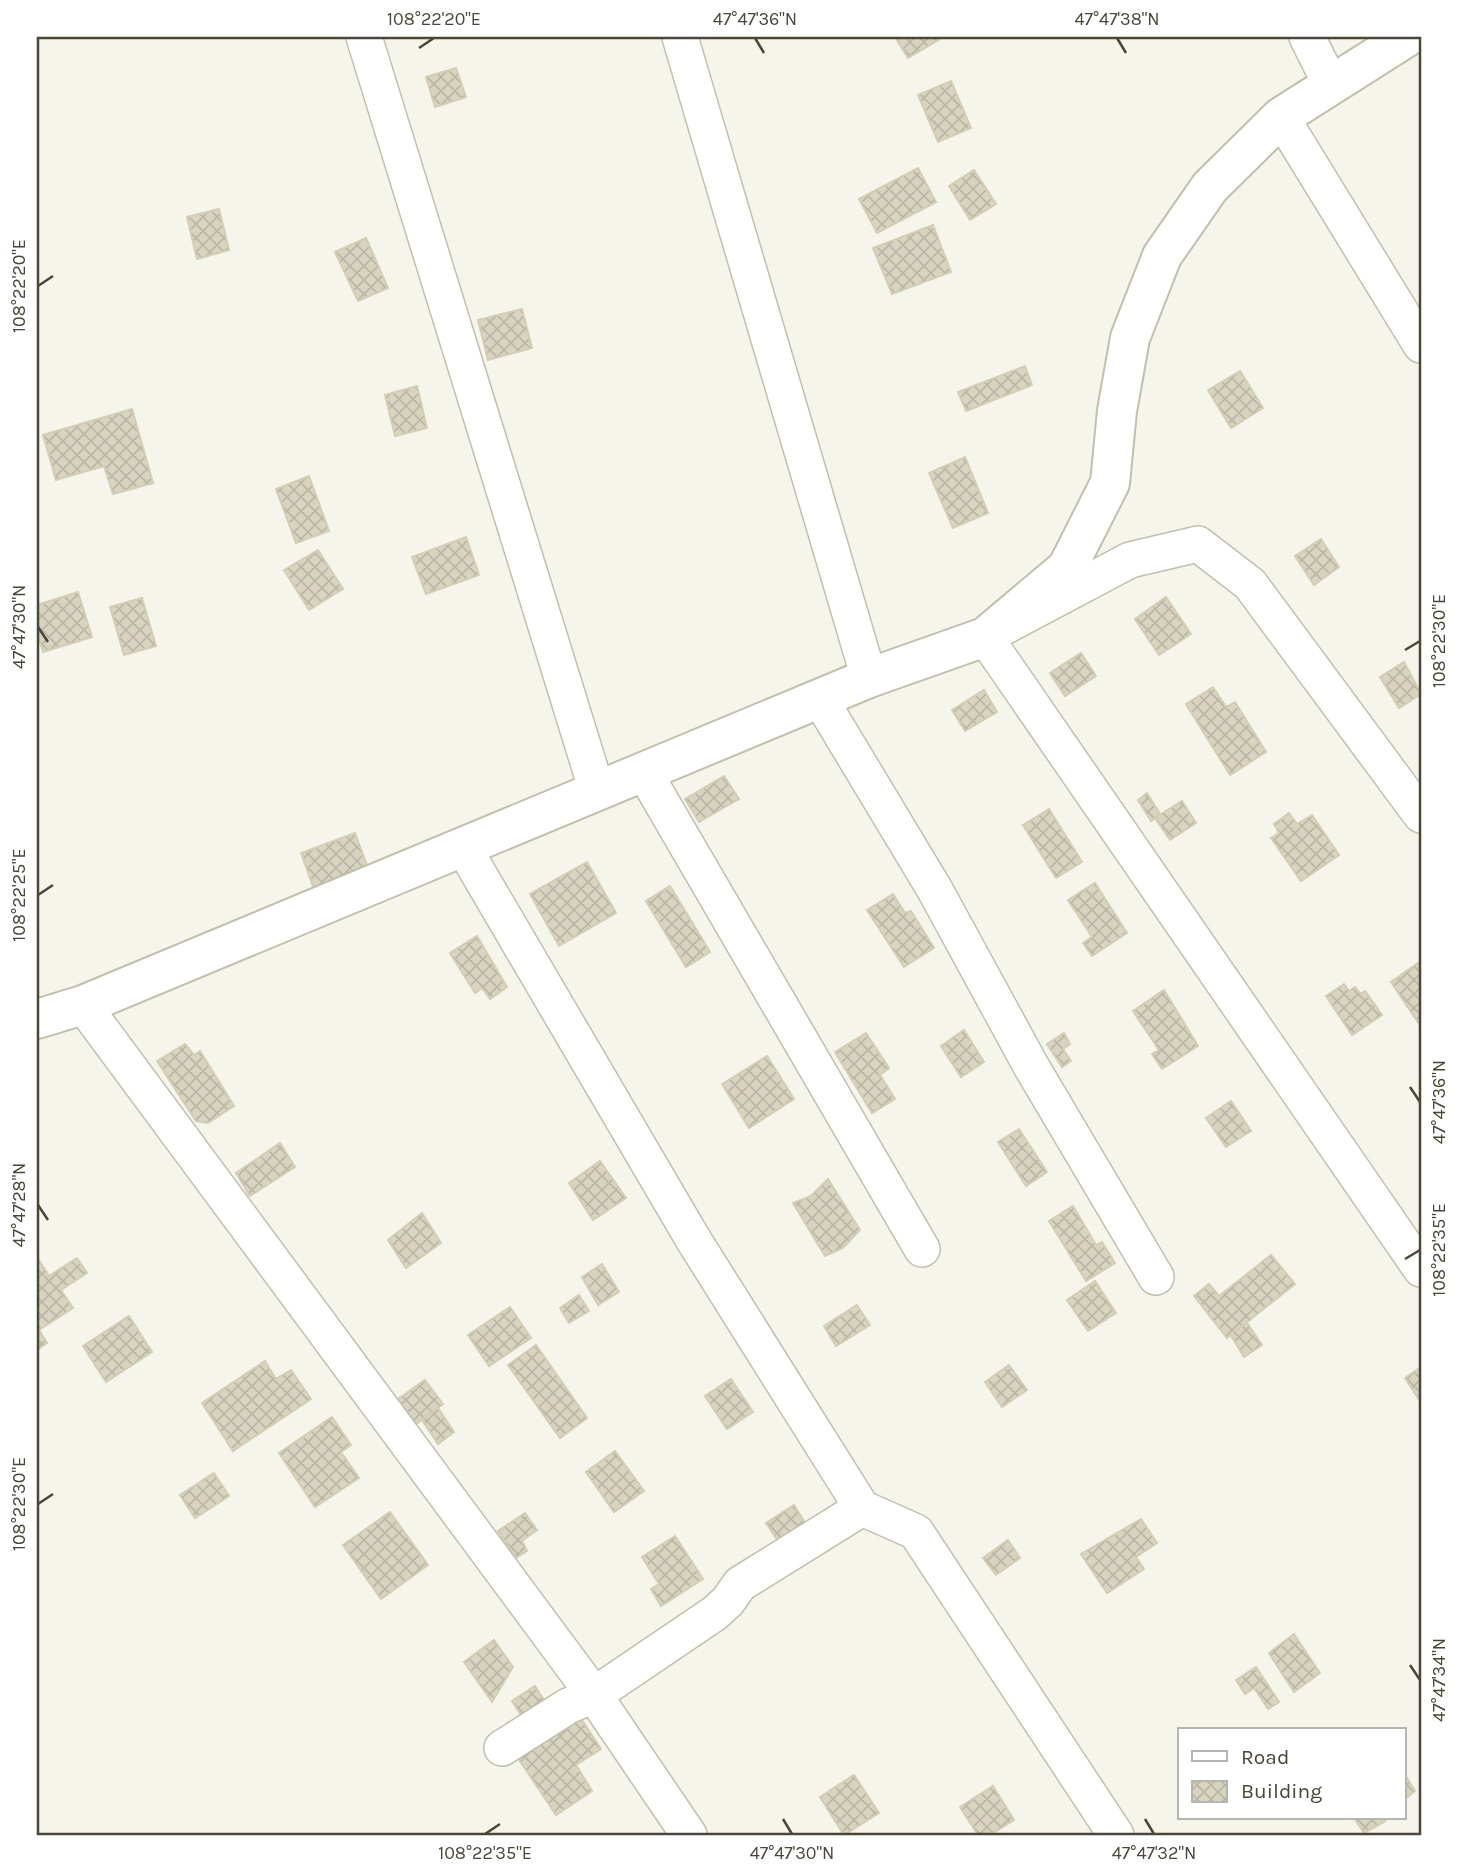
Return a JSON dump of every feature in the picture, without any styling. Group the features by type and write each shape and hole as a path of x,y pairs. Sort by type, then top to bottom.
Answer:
{"street":[{"path":"364,37 597,791"},
{"path":"680,37 869,678"},
{"path":"1307,37 1331,85"},
{"path":"985,637 1067,568 1110,483 1117,411 1130,338 1162,256 1210,187 1281,117 1407,37"},
{"path":"1281,117 1421,345"},
{"path":"37,1019 83,1005 869,678 985,637 1130,560 1198,544 1250,584 1421,815"},
{"path":"985,637 1421,1269"},
{"path":"820,699 934,890 1031,1066 1156,1277"},
{"path":"644,772 922,1250"},
{"path":"463,847 694,1240 862,1507 916,1532 1116,1835"},
{"path":"83,1005 594,1695 689,1835"},
{"path":"502,1748 568,1706 594,1695 715,1613 740,1584 862,1507"}],"building":[{"path":"895,37 939,37 940,39 908,58"},
{"path":"456,68 466,97 435,107 426,77"},
{"path":"951,81 971,128 938,142 918,95"},
{"path":"918,168 936,202 877,233 859,199"},
{"path":"974,170 996,204 970,220 949,186"},
{"path":"219,209 229,250 197,259 187,217"},
{"path":"933,225 951,272 892,294 873,248"},
{"path":"366,238 388,288 358,301 335,252"},
{"path":"522,309 532,348 488,360 478,320"},
{"path":"1025,366 1032,385 966,411 958,392"},
{"path":"1240,371 1263,408 1231,428 1208,390"},
{"path":"417,386 427,428 395,436 385,395"},
{"path":"132,409 153,483 113,494 104,466 56,480 43,435"},
{"path":"965,457 988,513 953,528 929,473"},
{"path":"309,476 329,531 296,543 276,489"},
{"path":"466,537 479,575 426,594 412,557"},
{"path":"1321,539 1339,567 1314,585 1295,556"},
{"path":"318,550 343,589 309,610 284,570"},
{"path":"78,592 92,637 43,652 37,633 37,605"},
{"path":"1166,597 1191,634 1159,655 1135,619"},
{"path":"142,598 156,646 124,655 110,607"},
{"path":"1081,653 1096,676 1065,696 1050,673"},
{"path":"1404,662 1421,694 1399,708 1380,677"},
{"path":"1213,687 1226,707 1235,702 1266,752 1230,775 1186,704"},
{"path":"984,690 997,712 965,731 952,710"},
{"path":"724,776 739,799 699,822 685,799"},
{"path":"1147,793 1160,814 1151,821 1138,800"},
{"path":"1182,801 1196,823 1170,840 1155,818"},
{"path":"1049,809 1082,862 1056,878 1023,825"},
{"path":"1289,813 1297,824 1312,815 1339,855 1301,881 1271,838 1279,833 1274,824"},
{"path":"355,833 369,871 315,892 301,853"},
{"path":"587,862 616,913 559,946 530,894"},
{"path":"1095,883 1127,933 1092,956 1083,943 1092,937 1068,900"},
{"path":"670,886 710,952 686,967 646,901"},
{"path":"893,894 905,913 911,911 934,948 904,967 867,910"},
{"path":"477,936 507,987 490,999 482,988 475,993 450,953"},
{"path":"1418,963 1421,968 1421,1027 1391,982"},
{"path":"1344,984 1349,991 1355,987 1361,994 1365,991 1382,1015 1352,1035 1326,996"},
{"path":"1164,990 1198,1046 1162,1069 1152,1054 1159,1050 1133,1011"},
{"path":"964,1030 984,1062 961,1077 941,1046"},
{"path":"866,1033 889,1068 880,1075 895,1099 872,1113 835,1052"},
{"path":"1064,1033 1070,1044 1063,1049 1071,1061 1062,1067 1047,1044"},
{"path":"185,1044 194,1055 200,1051 234,1106 208,1123 196,1121 157,1061"},
{"path":"767,1056 794,1099 749,1128 722,1084"},
{"path":"1231,1101 1251,1131 1226,1147 1206,1118"},
{"path":"1019,1129 1047,1172 1026,1186 998,1142"},
{"path":"280,1143 295,1167 250,1196 236,1173"},
{"path":"600,1161 626,1198 593,1220 569,1183"},
{"path":"828,1179 860,1230 843,1248 825,1256 793,1203 811,1196"},
{"path":"1073,1206 1096,1245 1102,1242 1115,1263 1086,1281 1049,1221"},
{"path":"422,1213 441,1243 406,1268 388,1240"},
{"path":"1271,1255 1295,1284 1227,1338 1194,1296 1209,1284 1219,1296"},
{"path":"37,1257 49,1276 77,1258 87,1273 61,1290 73,1308 39,1330 47,1343 37,1350"},
{"path":"602,1264 619,1292 598,1305 582,1277"},
{"path":"1095,1281 1116,1313 1088,1331 1067,1300"},
{"path":"579,1295 589,1311 569,1323 560,1308"},
{"path":"857,1305 870,1325 836,1346 824,1326"},
{"path":"510,1307 531,1338 489,1366 468,1335"},
{"path":"129,1316 152,1352 106,1382 83,1346"},
{"path":"1247,1323 1262,1345 1244,1357 1230,1334"},
{"path":"536,1345 587,1418 560,1438 508,1365"},
{"path":"265,1361 276,1379 291,1370 311,1399 233,1451 202,1403"},
{"path":"1009,1365 1027,1390 1002,1407 985,1382"},
{"path":"1421,1367 1421,1403 1405,1378"},
{"path":"731,1379 753,1412 727,1429 705,1396"},
{"path":"425,1380 443,1404 416,1424 398,1399"},
{"path":"438,1408 454,1432 438,1444 422,1420"},
{"path":"332,1417 351,1445 341,1452 359,1478 315,1507 279,1453"},
{"path":"615,1451 644,1491 614,1512 586,1472"},
{"path":"214,1473 229,1496 195,1518 180,1495"},
{"path":"794,1505 807,1526 780,1544 766,1523"},
{"path":"390,1512 428,1565 381,1599 343,1545"},
{"path":"525,1513 537,1530 522,1541 527,1551 516,1558 498,1531"},
{"path":"1141,1519 1157,1543 1136,1557 1144,1569 1107,1593 1081,1554"},
{"path":"675,1536 703,1579 661,1606 651,1589 659,1584 642,1557"},
{"path":"1008,1540 1020,1558 996,1575 983,1558"},
{"path":"1294,1634 1320,1673 1294,1692 1269,1653"},
{"path":"494,1640 513,1667 492,1702 464,1662"},
{"path":"1256,1667 1279,1702 1268,1709 1254,1688 1245,1694 1236,1680"},
{"path":"535,1686 551,1711 528,1726 512,1701"},
{"path":"580,1717 601,1749 576,1765 592,1791 556,1815 518,1758"},
{"path":"854,1775 879,1813 844,1835 820,1797"},
{"path":"1406,1776 1415,1791 1406,1798"},
{"path":"993,1786 1014,1820 990,1835 978,1835 960,1807"},
{"path":"1355,1820 1386,1820 1384,1822 1364,1833"}]}
